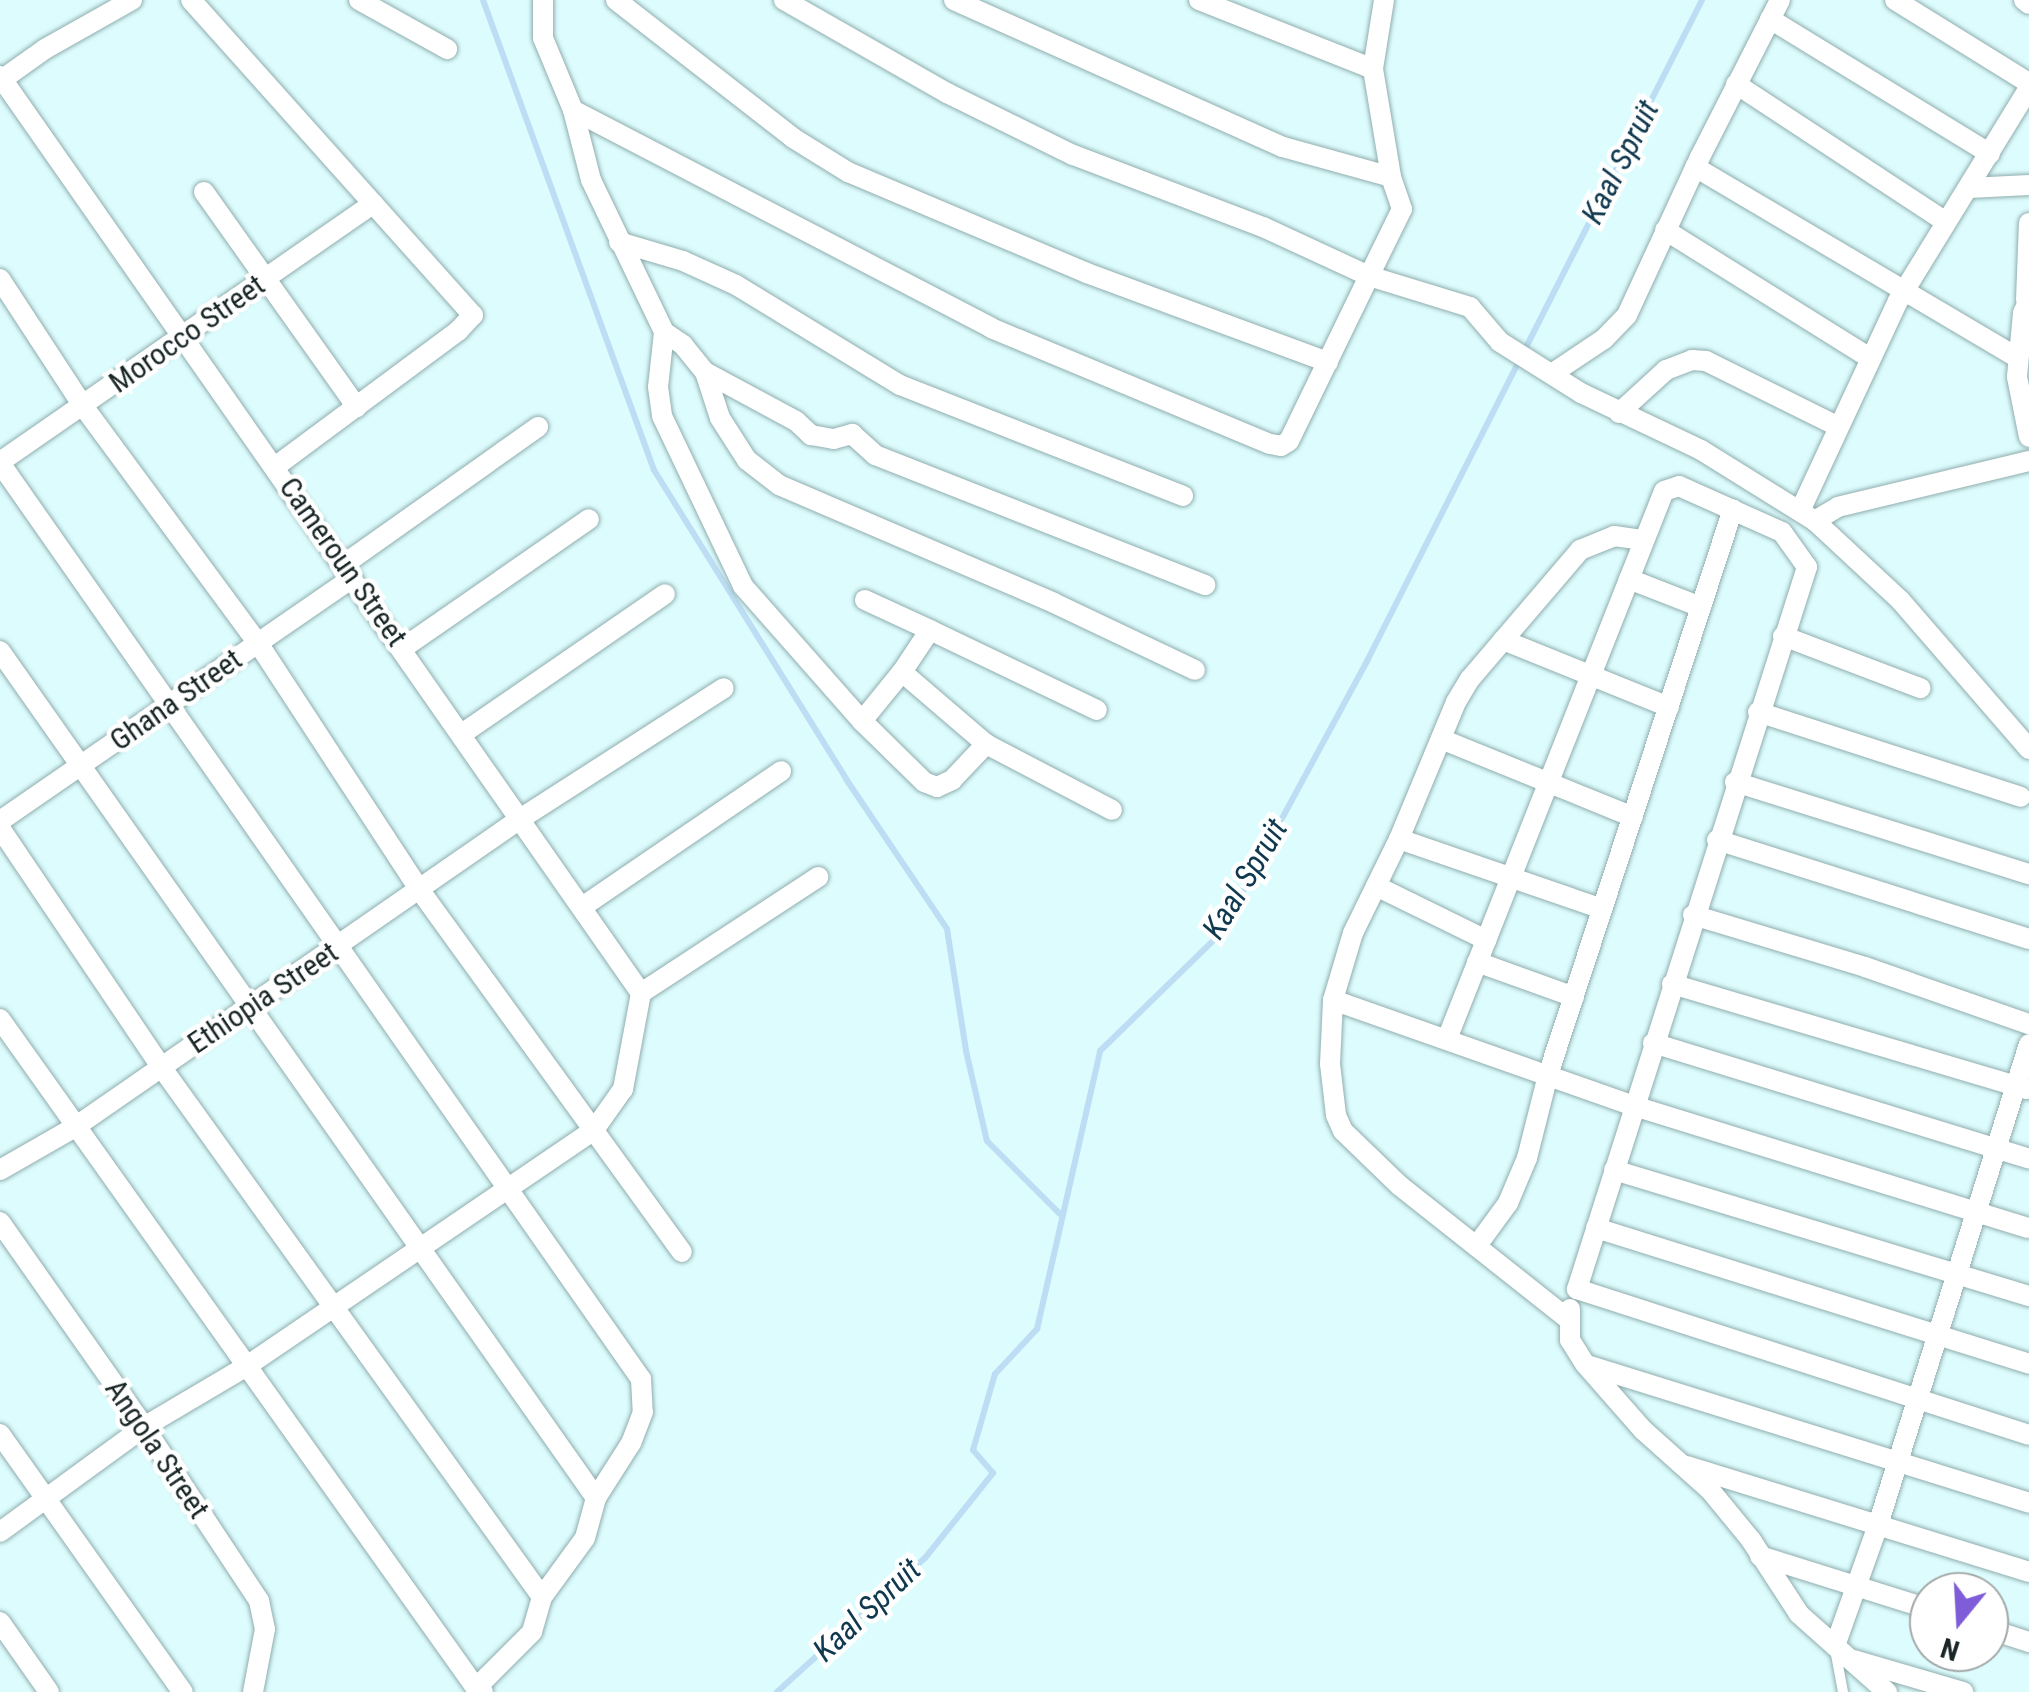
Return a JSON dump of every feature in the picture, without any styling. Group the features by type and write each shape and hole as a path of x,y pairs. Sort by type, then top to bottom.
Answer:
{"street":[{"path":"1,79 132,0"},
{"path":"191,0 473,315 276,466"},
{"path":"360,0 448,49"},
{"path":"543,0 543,38 573,110 591,180 664,332 683,345 705,372 720,418 746,460 778,485 1054,603 1195,670"},
{"path":"616,0 793,138 848,172 1087,272 1328,362"},
{"path":"784,0 947,93 1073,155 1262,227 1369,276 1470,307 1500,342 1619,413 1701,450 1808,516 1900,600 2029,749"},
{"path":"954,0 1282,147 1391,177"},
{"path":"1199,0 1373,69"},
{"path":"573,110 991,328 1282,446 1328,362 1402,209 1391,177 1373,69 1384,0"},
{"path":"1547,368 1619,326 1780,0"},
{"path":"1808,516 1837,426 1904,290 2029,85 1895,0"},
{"path":"1770,19 1990,154"},
{"name":"Cameroun Street","path":"1,79 463,733 640,993"},
{"path":"1736,84 1946,222"},
{"path":"1695,167 1904,290 2022,346"},
{"path":"1969,188 2029,185"},
{"path":"204,192 357,407"},
{"name":"Morocco Street","path":"0,463 373,204"},
{"path":"2029,224 2027,300 2017,394 2029,437"},
{"path":"1666,230 1870,358"},
{"path":"620,242 683,260 736,285 900,385 1183,496"},
{"path":"0,279 84,406 258,643 419,889 594,1130 635,1193 682,1252"},
{"path":"664,332 658,387 662,416 743,586 909,770 937,787 959,775 986,744"},
{"path":"1619,413 1666,370 1692,360 1706,361 1837,426"},
{"path":"705,372 796,422 811,435 834,439 852,434 874,455 1205,585"},
{"name":"Ghana Street","path":"0,825 258,643 538,427"},
{"path":"1808,516 2029,461"},
{"path":"0,463 336,948 510,1188 644,1389 643,1412 596,1498 585,1538 542,1597 532,1632 480,1690 0,1019"},
{"path":"1447,1040 1661,498 1670,487 1680,486 1782,532 1805,560 1568,1319 1570,1340 1585,1364 1679,1464 1710,1490 1799,1614 1887,1692"},
{"path":"1478,1244 1508,1203 1527,1158 1548,1076 1734,509"},
{"path":"403,648 589,519"},
{"path":"1568,1319 1400,1186 1343,1131 1336,1115 1330,1064 1333,1000 1341,964 1400,839 1440,738 1470,679 1570,559 1589,544 1614,536 1644,540"},
{"path":"1629,579 1701,607"},
{"path":"463,733 665,594"},
{"path":"865,600 1097,710"},
{"path":"862,721 930,630"},
{"path":"1783,636 1920,688"},
{"path":"1503,640 1669,706"},
{"path":"0,650 596,1498"},
{"path":"902,672 986,744 1112,810"},
{"name":"Ethiopia Street","path":"0,1170 76,1127 520,818 724,688"},
{"path":"1758,712 2021,797"},
{"path":"1440,738 1632,816"},
{"path":"582,907 782,772"},
{"path":"1735,782 2029,874"},
{"path":"0,825 162,1068 542,1597"},
{"path":"1400,839 1602,909"},
{"path":"1717,840 2029,939"},
{"path":"0,1532 144,1427 246,1366 594,1130 612,1109 629,1062 640,993 818,877"},
{"path":"1376,886 1486,940"},
{"path":"1693,915 1865,967 2029,1024"},
{"path":"1477,962 1574,996"},
{"path":"1672,984 2023,1088"},
{"path":"1333,1000 1634,1106 2029,1228"},
{"path":"1653,1043 2029,1159"},
{"path":"1841,1652 1915,1400 1997,1148 2023,1088 2029,1044"},
{"path":"1614,1170 2029,1296"},
{"name":"Angola Street","path":"0,1222 144,1427 258,1602 266,1630 253,1692"},
{"path":"1596,1228 2029,1364"},
{"path":"1577,1289 2029,1434"},
{"path":"1585,1364 2029,1504"},
{"path":"0,1434 183,1692"},
{"path":"1679,1464 2029,1572"},
{"path":"1760,1556 1909,1604"},
{"path":"0,1622 49,1692"},
{"path":"1841,1652 1962,1692"}],"lane":[{"path":"1841,1652 1843,1692"}],"waterway":[{"path":"483,0 654,470 846,779 947,929 966,1051 987,1141 1060,1214"},
{"name":"Kaal Spruit","path":"777,1692 925,1558 993,1473 973,1450 995,1374 1037,1329 1100,1051 1219,935 1368,659 1702,0"}]}
